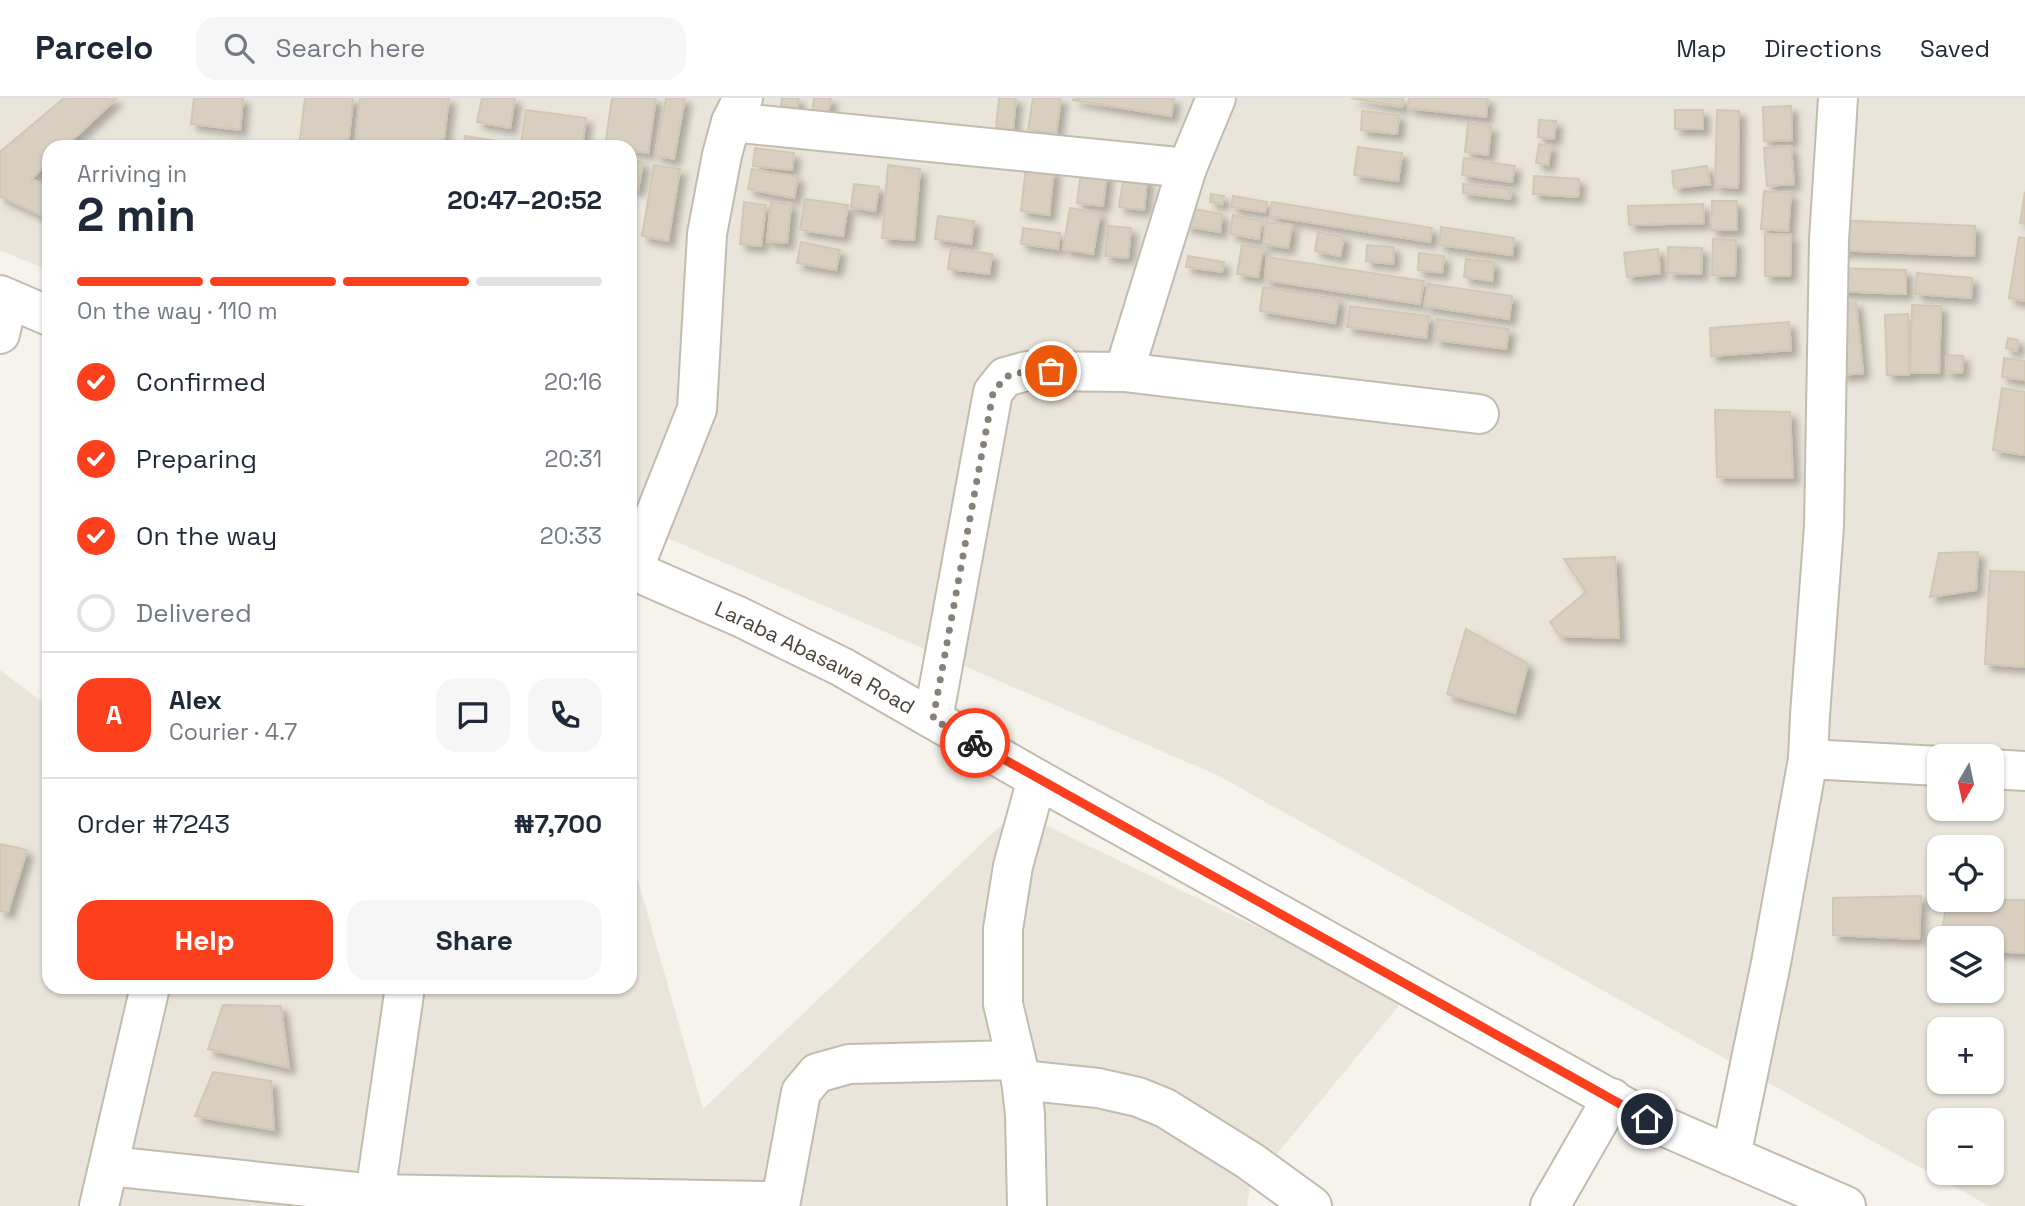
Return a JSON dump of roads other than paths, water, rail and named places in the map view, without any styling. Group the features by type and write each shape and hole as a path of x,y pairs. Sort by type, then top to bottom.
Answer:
{"street":[{"path":"1124,372 1186,168 1216,98"},
{"path":"1731,1156 1771,963 1808,759 1824,526 1829,240 1838,98"},
{"path":"637,558 697,409 707,234 722,155 737,110 1186,168"},
{"path":"3,309 42,315"},
{"path":"933,719 993,393 1005,377 1027,371 1124,372 1479,414"},
{"name":"Laraba Abasawa Road","path":"637,572 740,617 842,667 1037,779 1647,1119 1846,1206"},
{"path":"1808,759 1927,765"},
{"path":"2004,770 2025,771"},
{"path":"1027,1206 1025,1114 1019,1070 1003,1004 1003,929 1013,866 1037,779"},
{"path":"100,1206 148,994"},
{"path":"375,1194 404,994"},
{"path":"109,1166 375,1194 652,1202 768,1200 779,1206 801,1092 817,1073 849,1064 1019,1070 1138,1097 1165,1108 1250,1161 1312,1206"},
{"path":"1550,1206 1612,1098"}]}
